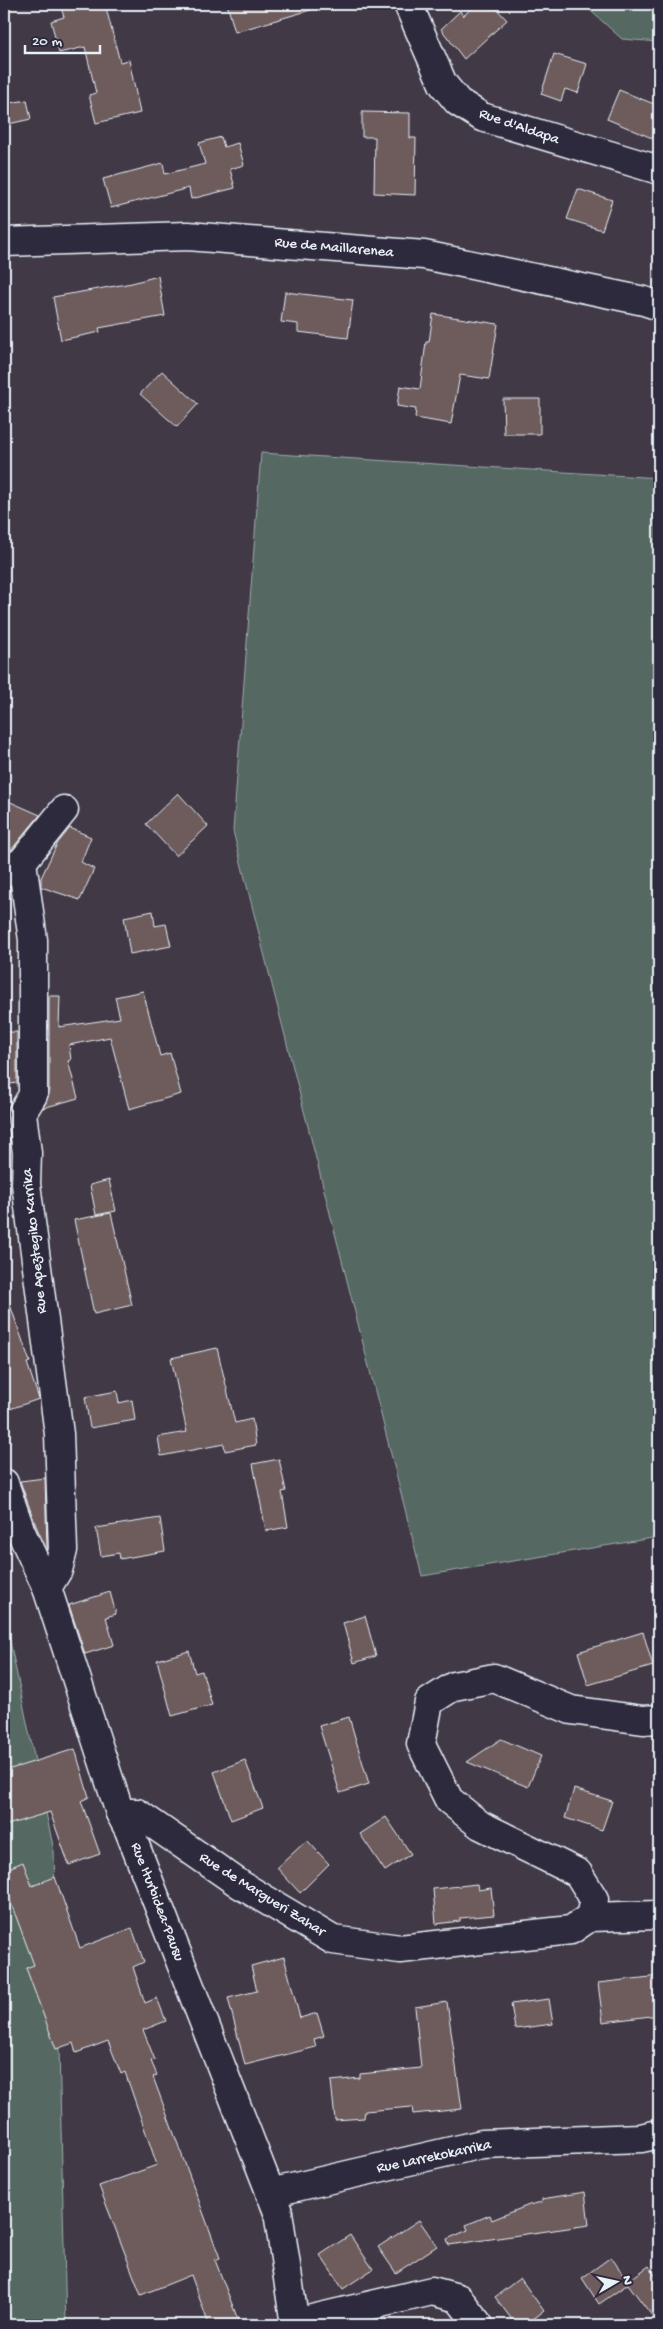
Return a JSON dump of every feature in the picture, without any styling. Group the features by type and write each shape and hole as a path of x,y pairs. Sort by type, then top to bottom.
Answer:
{"street":[{"name":"Rue d'Aldapa","path":"408,4 443,84 458,102 482,117 659,170"},
{"name":"Rue de Maillarenea","path":"4,242 188,236 424,255 644,301 659,306"},
{"path":"13,867 64,810"},
{"name":"Rue Apeztegiko Karrika","path":"13,867 33,940 33,1095 13,1112 27,1153 26,1184 59,1434 63,1550 58,1570 47,1588"},
{"name":"Rue Iturbidea-Pausu","path":"4,1483 21,1532 47,1588 120,1813 129,1830 278,2212 295,2324"},
{"path":"659,1719 643,1720 571,1710 494,1678 454,1686 429,1702 421,1744 449,1800 480,1825 578,1873 594,1898 590,1917 659,1915"},
{"name":"Rue de Margueri Zahar","path":"120,1813 137,1813 241,1886 333,1940 400,1948 571,1930 590,1917"},
{"name":"Rue Larrekokarrika","path":"270,2193 482,2144 640,2138 659,2134"},
{"path":"295,2324 432,2291 458,2298 479,2325"}],"green space":[{"path":"583,4 659,4 659,42 622,39"},
{"path":"261,453 659,478 659,1537 422,1576 233,831"},
{"path":"4,1613 54,1851 66,2325 4,2325"}],"building":[{"path":"60,4 105,4 120,62 129,60 140,113 96,123 89,95 96,93 85,47 59,53 51,21 64,17"},
{"path":"227,4 313,4 314,9 235,32"},
{"path":"477,4 492,4 507,20 464,59 441,29 460,11 463,16"},
{"path":"554,54 587,64 578,93 565,89 561,101 541,94"},
{"path":"619,90 659,106 659,141 607,119"},
{"path":"27,100 31,119 4,125 4,104"},
{"path":"362,112 410,113 410,138 416,138 415,195 374,193 375,137 362,137"},
{"path":"221,137 224,147 238,143 244,165 230,169 235,188 191,199 189,188 111,208 103,179 163,163 165,174 205,164 199,143"},
{"path":"578,189 612,200 602,230 567,219"},
{"path":"158,276 165,316 99,328 100,332 61,340 53,297 132,283"},
{"path":"285,292 353,300 348,338 298,332 298,324 281,322"},
{"path":"433,314 498,324 489,379 460,375 451,424 415,418 416,409 397,406 400,386 420,389 426,342 429,342"},
{"path":"162,371 198,404 177,427 140,394"},
{"path":"503,399 540,399 540,434 504,434"},
{"path":"178,793 208,826 176,856 146,824"},
{"path":"6,800 40,815 11,850 4,834 4,823 11,816"},
{"path":"70,828 91,837 81,862 94,869 80,900 41,887 41,878 57,844"},
{"path":"153,911 155,926 166,924 171,946 130,954 124,917"},
{"path":"143,991 160,1056 170,1053 181,1094 129,1109 110,1037 69,1045 71,1060 68,1061 78,1098 43,1108 49,1095 49,996 60,996 59,1027 120,1018 115,997"},
{"path":"4,1032 17,1032 17,1083 4,1085"},
{"path":"109,1180 116,1211 96,1215 90,1185"},
{"path":"111,1213 132,1305 94,1314 74,1220"},
{"path":"7,1296 30,1362 27,1363 39,1399 4,1411 4,1297"},
{"path":"217,1348 235,1423 252,1419 256,1445 225,1451 224,1444 161,1456 158,1437 187,1432 171,1358"},
{"path":"117,1391 119,1403 132,1400 135,1420 90,1428 85,1397"},
{"path":"279,1459 286,1491 282,1492 288,1527 266,1531 253,1464"},
{"path":"45,1478 47,1550 20,1481"},
{"path":"160,1518 165,1551 120,1559 119,1553 101,1556 96,1528"},
{"path":"110,1592 116,1614 106,1617 114,1645 85,1654 69,1605"},
{"path":"365,1616 376,1656 354,1663 343,1623"},
{"path":"643,1632 653,1666 588,1685 578,1652"},
{"path":"189,1651 195,1673 202,1671 212,1705 172,1716 157,1660"},
{"path":"349,1717 369,1784 340,1793 319,1726"},
{"path":"501,1739 541,1756 528,1787 467,1762"},
{"path":"75,1749 89,1797 81,1801 100,1854 69,1865 50,1812 4,1826 4,1771"},
{"path":"245,1760 263,1808 231,1820 214,1772"},
{"path":"574,1789 612,1801 602,1830 565,1818"},
{"path":"386,1817 411,1854 385,1871 360,1834"},
{"path":"307,1840 329,1864 300,1893 277,1868"},
{"path":"23,1862 32,1886 55,1877 80,1948 132,1928 144,1962 133,1967 145,2003 157,1998 166,2021 143,2030 155,2060 151,2061 157,2075 153,2077 220,2258 215,2260 240,2325 209,2325 191,2275 141,2295 99,2186 157,2165 125,2072 121,2074 108,2041 76,2053 73,2043 56,2049 26,1968 34,1965 4,1884 4,1870"},
{"path":"477,1884 478,1890 491,1888 494,1915 460,1918 460,1921 436,1924 433,1889"},
{"path":"284,1957 300,2018 317,2013 324,2036 314,2039 316,2047 245,2065 228,1998 257,1991 251,1966"},
{"path":"659,1976 659,2015 603,2022 598,1983"},
{"path":"549,1999 553,2024 515,2029 511,2004"},
{"path":"447,2002 462,2109 413,2114 412,2107 365,2111 364,2118 335,2120 331,2081 360,2078 360,2074 421,2068 415,2007"},
{"path":"585,2192 589,2225 449,2245 447,2239 468,2230 466,2225 490,2215 492,2220 529,2205 542,2202 542,2199"},
{"path":"419,2220 437,2246 396,2273 378,2247"},
{"path":"350,2235 373,2269 343,2289 320,2255"},
{"path":"611,2257 628,2281 649,2266 659,2281 659,2325 628,2284 599,2304 582,2278"},
{"path":"520,2278 544,2311 525,2325 516,2325 495,2297"}]}
